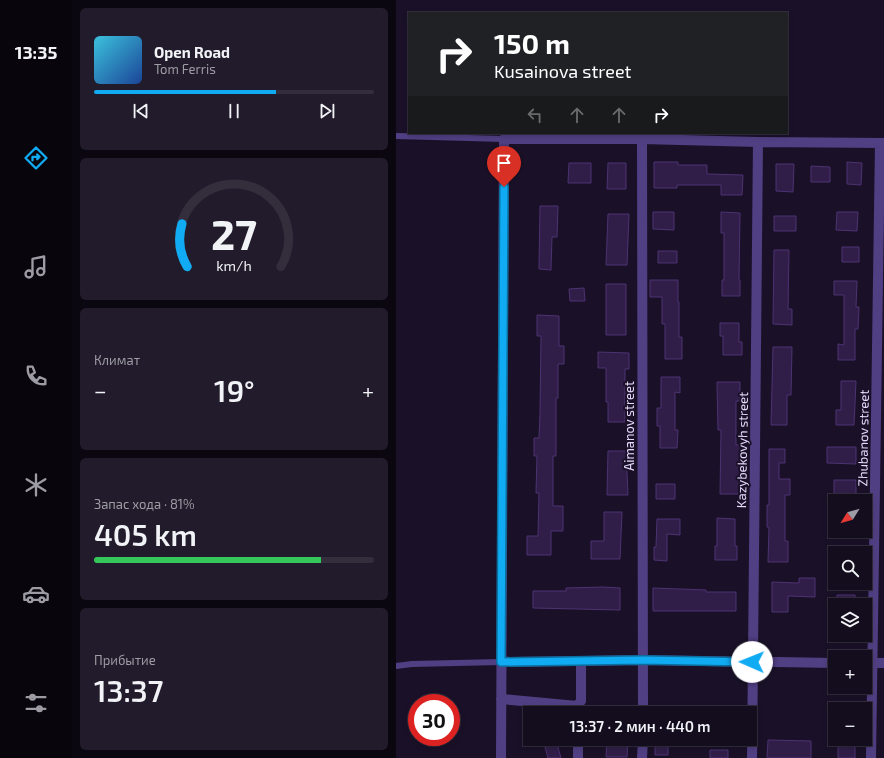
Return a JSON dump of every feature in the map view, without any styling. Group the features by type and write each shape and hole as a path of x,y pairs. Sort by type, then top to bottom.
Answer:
{"street":[{"path":"501,758 504,139 642,139 882,143"},
{"name":"Aimanov street","path":"642,139 643,706"},
{"name":"Kazybekovyh street","path":"752,758 758,142"},
{"name":"Zhubanov street","path":"869,650 882,143"},
{"path":"501,662 643,660 828,663"},
{"path":"579,706 582,701 582,661"},
{"path":"872,663 884,663"},
{"name":"Zhubanov street","path":"870,694 871,758"},
{"path":"501,699 554,706"},
{"path":"578,746 578,758"},
{"path":"642,746 642,758"}],"lane":[{"path":"396,136 504,139"},
{"path":"396,666 412,664 501,662"}],"building":[{"path":"654,162 678,162 678,165 707,165 707,174 743,175 742,195 721,195 721,185 677,185 677,188 654,188"},
{"path":"847,162 862,163 861,185 847,184"},
{"path":"569,163 591,163 591,183 568,183"},
{"path":"608,163 626,163 626,189 607,189"},
{"path":"776,164 794,164 793,192 776,191"},
{"path":"811,166 830,167 830,182 811,182"},
{"path":"540,206 558,206 557,237 552,237 551,270 539,269"},
{"path":"653,212 674,212 674,230 653,229"},
{"path":"721,212 740,213 740,296 722,296 722,280 724,280 724,233 721,233"},
{"path":"837,212 858,212 857,231 836,230"},
{"path":"608,214 629,214 627,265 606,265"},
{"path":"774,216 796,216 796,231 774,231"},
{"path":"842,247 859,247 859,262 842,262"},
{"path":"774,250 789,250 788,309 792,309 792,325 773,324"},
{"path":"658,251 677,251 677,263 658,263"},
{"path":"650,280 678,280 679,337 682,337 682,359 665,359 665,324 662,324 662,297 650,297"},
{"path":"834,281 857,281 856,307 859,307 858,329 855,329 855,360 838,360 838,344 844,345 844,295 834,295"},
{"path":"606,284 626,284 626,335 606,335"},
{"path":"584,288 585,301 570,301 569,289"},
{"path":"537,315 559,316 559,346 564,346 564,364 558,364 558,398 556,398 556,456 553,456 553,506 563,506 563,531 551,531 551,555 527,555 527,536 538,536 539,493 536,493 537,456 534,456 534,438 539,438 541,336 537,336"},
{"path":"720,323 739,323 739,342 742,342 742,355 723,355 723,336 720,336"},
{"path":"773,347 792,347 791,395 787,395 787,425 771,425"},
{"path":"598,352 629,353 629,369 625,369 625,422 608,422 608,402 606,402 606,368 598,368"},
{"path":"661,377 680,377 680,393 675,392 675,430 678,430 677,448 660,448 660,426 657,426 657,408 661,408"},
{"path":"841,381 856,381 854,425 836,425 836,410 841,410"},
{"path":"717,382 740,382 740,401 736,401 736,445 741,445 739,494 720,494 721,430 718,430"},
{"path":"827,447 856,447 856,464 827,463"},
{"path":"769,449 785,449 785,463 779,463 779,479 790,479 790,495 785,495 785,541 788,541 788,562 768,562 769,528 767,527 767,505 769,505"},
{"path":"608,451 626,451 628,495 607,495"},
{"path":"834,480 856,480 856,494 834,494"},
{"path":"656,484 675,484 675,499 656,499"},
{"path":"604,512 622,512 620,559 591,559 591,541 604,541"},
{"path":"717,518 735,519 735,546 737,546 737,560 715,560 715,546 717,546"},
{"path":"657,519 680,519 680,535 667,534 667,561 654,560"},
{"path":"799,578 815,578 815,597 788,596 788,612 772,612 772,582 799,583"},
{"path":"566,588 620,588 620,610 533,608 533,591 566,591"},
{"path":"653,588 706,590 706,592 736,592 736,611 653,611"},
{"path":"837,595 855,595 855,598 837,598"},
{"path":"768,740 811,741 811,758 767,758"},
{"path":"558,746 561,758 548,758 545,747"},
{"path":"607,746 628,746 627,757 606,757"},
{"path":"655,746 668,746 668,755 655,755"},
{"path":"838,746 855,746 855,758 838,758"},
{"path":"710,750 728,750 728,758 710,758"}],"route":[{"path":"504,187 501,662 643,660 752,662"}]}
